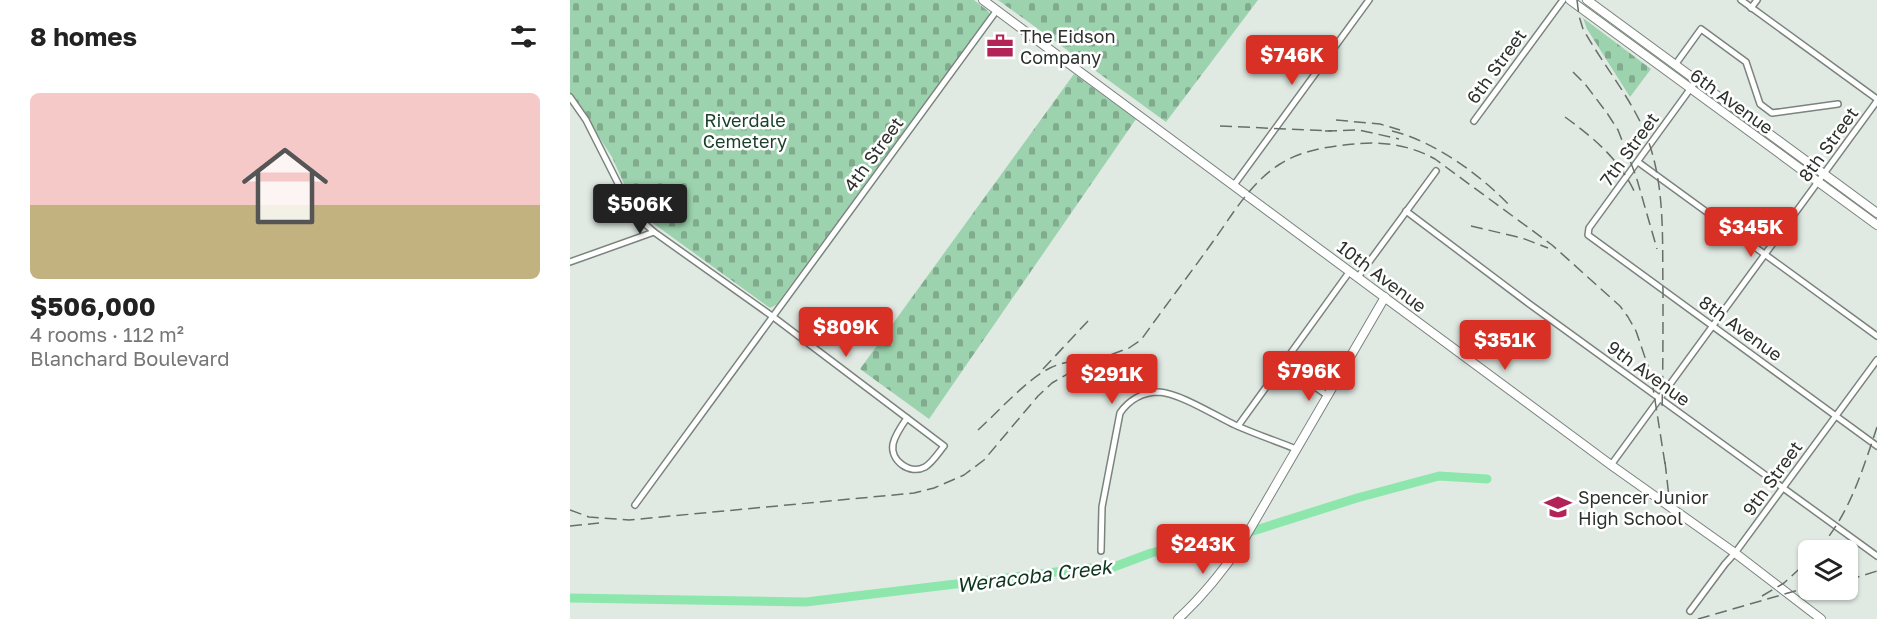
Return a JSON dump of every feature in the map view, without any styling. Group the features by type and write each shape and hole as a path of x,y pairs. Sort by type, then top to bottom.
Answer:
{"main road":[{"name":"10th Avenue","path":"983,0 1611,465 1736,553 1821,619"},
{"name":"6th Avenue","path":"1570,0 1877,225"},
{"name":"6th Avenue","path":"1587,0 1877,213"},
{"path":"1178,619 1198,601 1221,574 1242,543 1385,297"}],"street":[{"path":"1234,185 1369,0"},
{"name":"6th Street","path":"1474,121 1563,0"},
{"path":"1741,0 1877,100"},
{"path":"1751,8 1757,0"},
{"name":"4th Street","path":"635,505 997,10"},
{"path":"1675,65 1701,29 1746,62 1760,104 1772,113 1838,104"},
{"name":"7th Street","path":"1588,235 1589,228 1696,81"},
{"path":"570,97 586,120 633,213 654,232 772,316 907,418 944,446 926,466 915,470 902,466 895,457 893,445 907,418"},
{"name":"8th Street","path":"1611,465 1877,100"},
{"path":"1638,162 1877,336"},
{"path":"1359,277 1436,171"},
{"name":"9th Avenue","path":"1406,211 1528,303 1877,556"},
{"path":"570,262 654,232"},
{"name":"8th Avenue","path":"1588,235 1877,446"},
{"path":"1238,426 1350,271"},
{"name":"9th Street","path":"1690,612 1877,360"},
{"path":"1283,364 1328,396"},
{"path":"1101,551 1102,507 1120,413 1142,394 1171,394 1238,426 1296,449"}],"green space":[{"name":"Riverdale Cemetery","path":"570,0 974,0 990,14 776,305 770,308 643,216 633,204 612,157 570,93"},
{"path":"998,0 1258,0 1166,122"},
{"path":"1583,18 1651,69 1630,97 1587,29"},
{"path":"1074,74 1136,119 929,419 860,369"}],"waterway":[{"name":"Weracoba Creek","path":"570,598 806,602 1089,568 1111,568 1151,553 1238,535 1357,498 1439,476 1487,479"}],"railway":[{"path":"1577,0 1583,29 1638,117 1651,149 1656,169 1662,230 1662,411"},
{"path":"1573,72 1585,84 1618,130 1636,176 1657,249"},
{"path":"1565,117 1605,150 1622,170 1635,193"},
{"path":"1336,120 1380,124 1400,130"},
{"path":"1220,126 1332,131"},
{"path":"1325,131 1359,130 1399,139"},
{"path":"1392,131 1424,143 1456,161 1486,183 1511,207"},
{"path":"570,510 589,517 629,520 914,493 934,488 964,475 984,460 1038,396 1052,383 1083,365 1129,348 1141,340 1238,206 1270,171 1289,159 1307,152 1365,143 1406,147 1435,159 1552,245 1620,306 1636,331 1651,375 1666,470"},
{"path":"1471,226 1522,238 1548,248"},
{"path":"1043,369 1088,321"},
{"path":"978,430 1041,373 1059,364 1088,360"},
{"path":"1826,540 1846,508 1877,427"},
{"path":"1665,462 1670,506"},
{"path":"570,526 599,523"},
{"path":"1762,596 1784,583 1798,570"},
{"path":"1858,577 1877,571"},
{"path":"1698,619 1798,590"}],"place":[{"name":"The Eidson Company","path":"1000,46"},
{"name":"Spencer Junior High School","path":"1558,507"}]}
